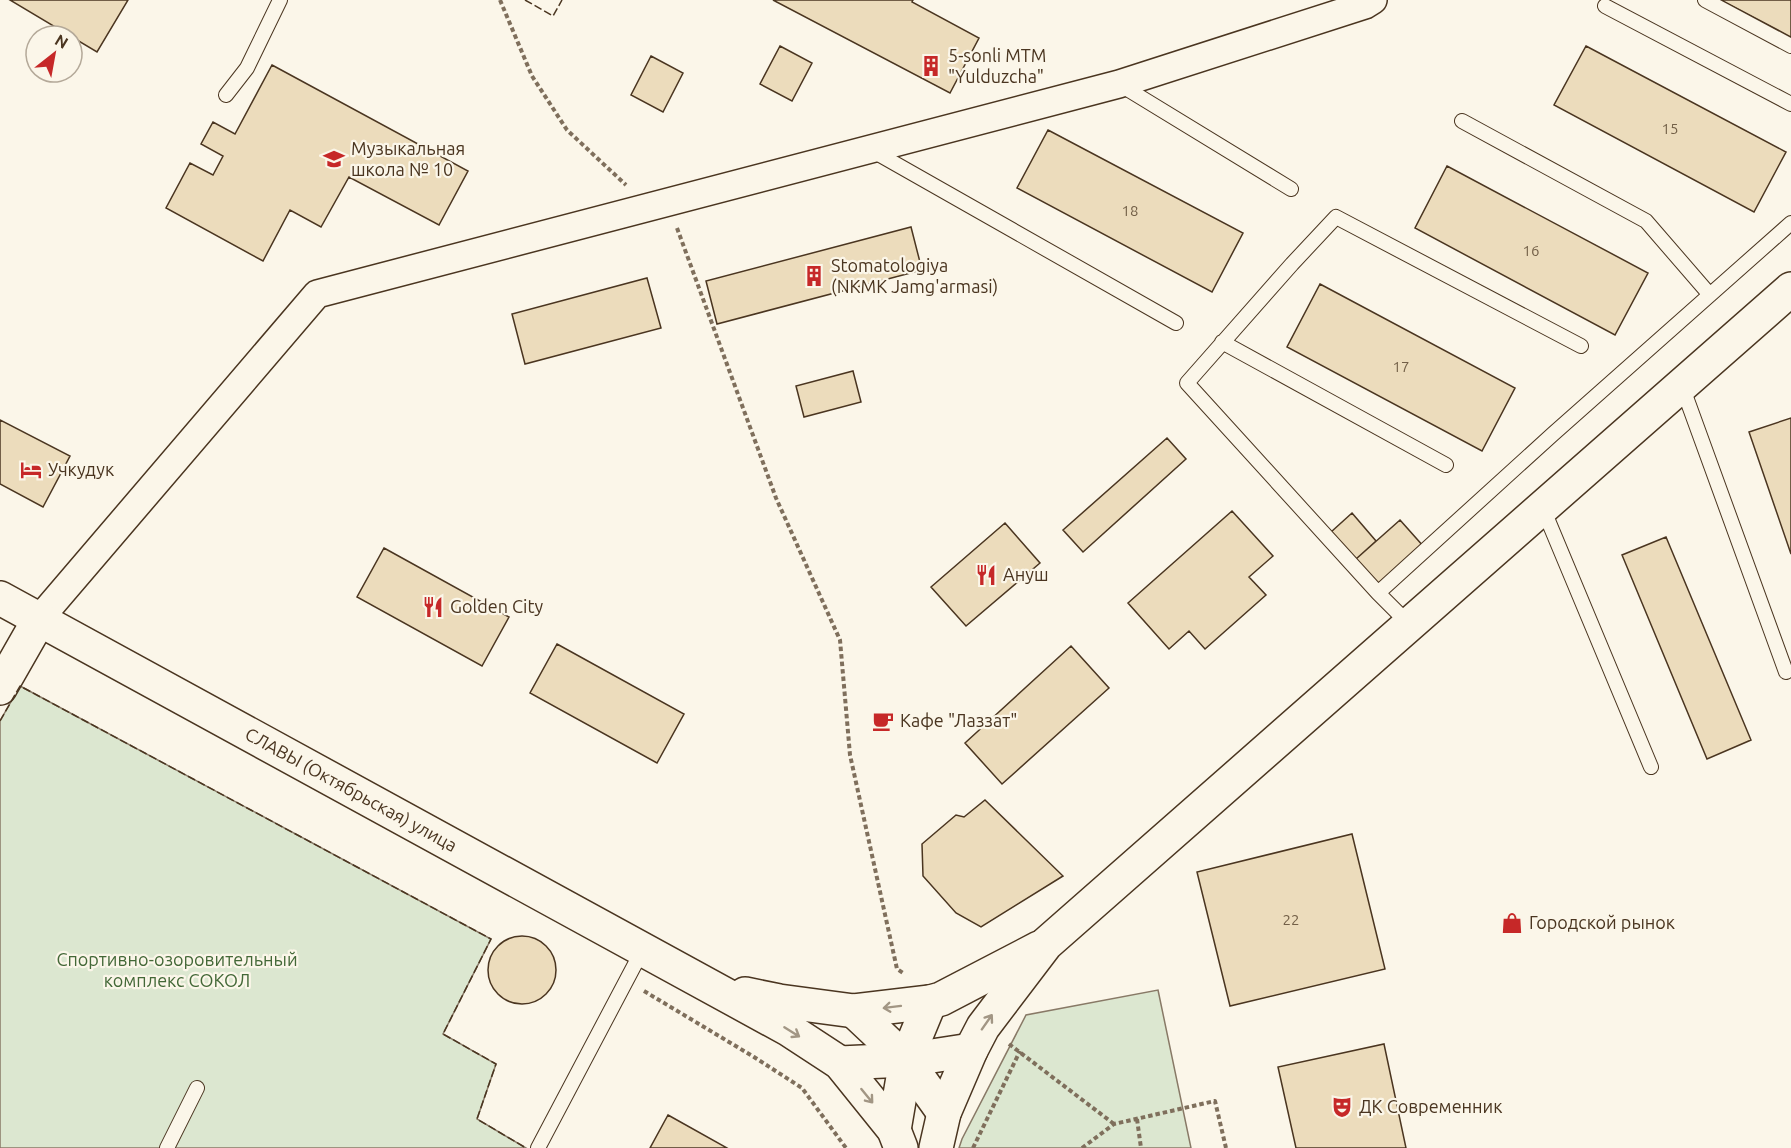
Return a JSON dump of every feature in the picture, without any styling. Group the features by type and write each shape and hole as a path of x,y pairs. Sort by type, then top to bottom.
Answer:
{"main road":[{"path":"936,1148 944,1113 977,1039 1046,944 1791,289"},
{"name":"СЛАВЫ (Октябрьская) улица","path":"0,598 704,983"},
{"path":"0,688 40,618"},
{"path":"704,983 779,1002 854,1011 936,1001 1046,944"},
{"path":"704,983 774,1020 840,1063 898,1139"},
{"path":"898,1139 906,1060 936,1001"},
{"path":"854,1011 906,1060 944,1113"},
{"path":"840,1063 906,1060 977,1039"}],"street":[{"path":"40,618 317,294 1119,84 1365,5 1373,0"}],"lane":[{"path":"226,95 247,68 280,0"},
{"path":"1705,0 1791,46"},
{"path":"1605,6 1791,104"},
{"path":"1119,84 1291,189"},
{"path":"1462,121 1646,221 1710,295"},
{"path":"871,149 1176,323"},
{"path":"1409,624 1187,383 1336,217 1581,346"},
{"path":"1378,593 1791,223"},
{"path":"1222,342 1446,465"},
{"path":"1682,385 1786,672"},
{"path":"1542,507 1651,767"},
{"path":"538,1148 643,949"},
{"path":"167,1148 197,1088"}],"path":[{"path":"500,0 532,76 567,130 650,206 675,225 776,498 840,640 850,755 897,969 936,1001"},
{"path":"626,981 802,1088 846,1148"},
{"path":"977,1039 1020,1051 1114,1124"},
{"path":"973,1148 1020,1051"},
{"path":"1082,1148 1114,1124 1215,1101 1226,1148"},
{"path":"1137,1119 1142,1148"}],"green space":[{"name":"Спортивно-озоровительный комплекс СОКОЛ","path":"20,686 491,939 443,1034 496,1064 477,1119 526,1148 0,1148 0,721"},
{"path":"1158,990 1191,1148 959,1148 1026,1015"}],"building":[{"path":"10,0 128,0 97,52 84,44 84,24 50,24"},
{"name":"5-sonli MTM \"Yulduzcha\"","path":"773,0 913,0 912,2 979,38 950,93"},
{"path":"1721,0 1791,0 1791,37"},
{"path":"780,46 812,63 792,101 760,84"},
{"path":"1586,46 1786,152 1754,212 1554,105"},
{"path":"651,56 683,73 663,112 631,95"},
{"name":"Музыкальная школа № 10","path":"272,65 468,171 439,225 349,177 321,227 290,210 263,261 166,208 190,163 213,175 223,156 201,144 213,122 235,134"},
{"path":"1048,130 1243,233 1212,292 1017,188"},
{"path":"1447,166 1648,273 1615,335 1415,228"},
{"name":"Stomatologiya (NKMK Jamg'armasi)","path":"911,227 922,270 717,324 706,281"},
{"path":"647,278 661,328 525,364 512,314"},
{"path":"1320,284 1515,388 1482,451 1287,347"},
{"path":"853,371 861,402 804,417 796,386"},
{"path":"1791,418 1791,554 1749,432"},
{"name":"Учкудук","path":"0,420 70,456 43,507 0,484"},
{"path":"1167,438 1186,459 1083,552 1063,530"},
{"path":"1232,511 1273,556 1249,577 1266,595 1205,649 1189,631 1169,649 1128,603"},
{"path":"1352,513 1376,541 1356,559 1331,532"},
{"path":"1400,520 1424,547 1380,586 1356,559"},
{"name":"Ануш","path":"1005,523 1040,563 966,626 931,587"},
{"path":"1666,537 1751,740 1707,759 1622,555"},
{"name":"Golden City","path":"384,548 509,617 482,666 357,597"},
{"path":"557,644 684,714 657,763 530,693"},
{"path":"1071,646 1109,688 1002,784 965,743"},
{"path":"985,800 1063,876 981,927 956,913 923,876 922,844 956,815 964,817"},
{"path":"1352,834 1385,969 1230,1006 1197,872"},
{"path":"515,936 529,936 541,941 551,951 556,970 551,989 541,999 529,1004 515,1004 503,999 493,989 488,977 488,963 493,951 503,941"},
{"name":"ДК Современник","path":"1384,1044 1406,1148 1296,1148 1278,1067"},
{"path":"668,1115 727,1148 650,1148"}],"fence":[{"path":"525,0 553,16 562,0"},
{"path":"0,721 20,686 491,939 443,1034 496,1064 477,1119 526,1148"}],"place":[{"name":"5-sonli MTM \"Yulduzcha\"","path":"931,66"},
{"name":"Музыкальная школа № 10","path":"334,159"},
{"name":"Stomatologiya (NKMK Jamg'armasi)","path":"814,276"},
{"name":"Учкудук","path":"31,470"},
{"name":"Ануш","path":"986,575"},
{"name":"Golden City","path":"433,607"},
{"name":"Кафе \"Лаззат\"","path":"883,721"},
{"name":"Городской рынок","path":"1512,923"},
{"name":"ДК Современник","path":"1342,1107"}]}
